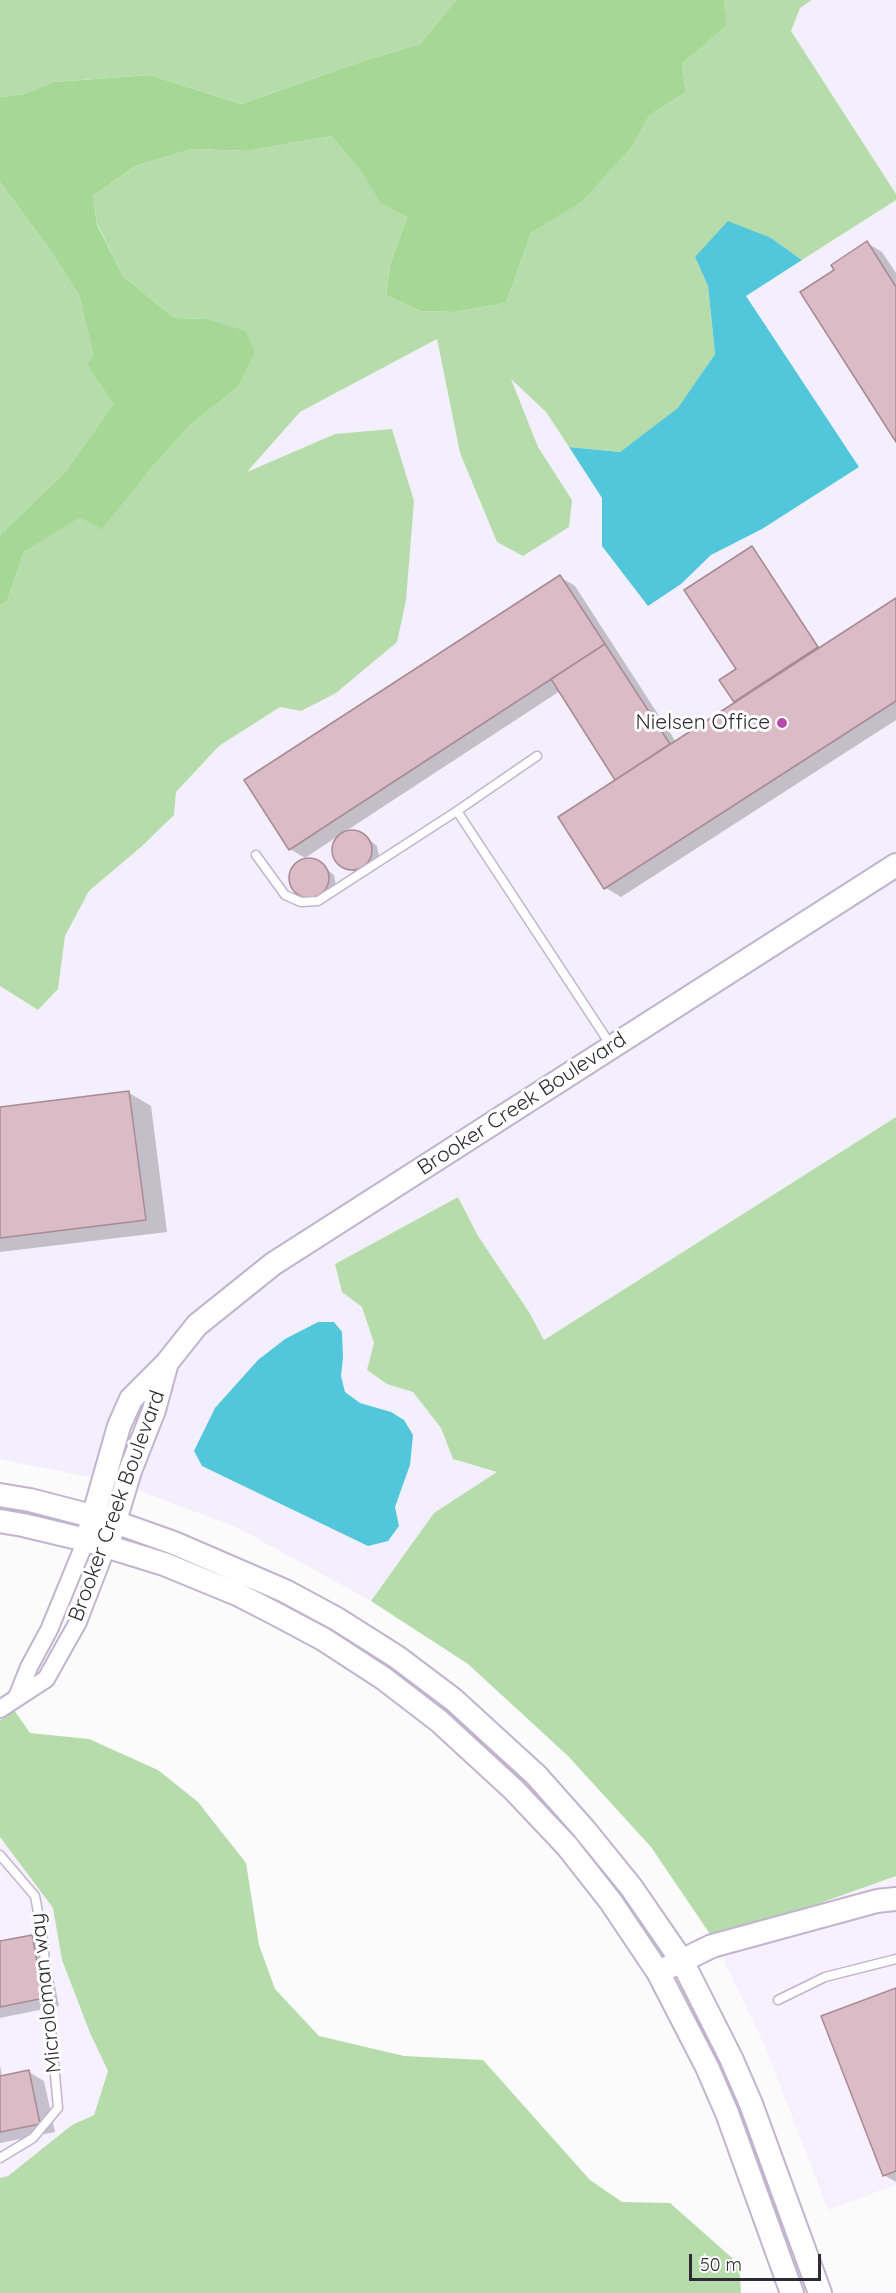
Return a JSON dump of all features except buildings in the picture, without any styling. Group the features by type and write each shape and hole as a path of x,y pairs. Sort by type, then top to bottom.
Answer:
{"main road":[{"name":"Brooker Creek Boulevard","path":"96,1544 104,1518 130,1471 154,1410 166,1364 197,1325 273,1264 896,865"},
{"path":"0,1495 104,1518 183,1546 285,1591 337,1619 397,1657 454,1700 536,1775 585,1829 631,1887 682,1961 731,2058 751,2104 820,2293"},
{"path":"0,1521 96,1544 164,1564 237,1594 276,1614 323,1639 383,1678 430,1714 514,1790 567,1846 611,1902 658,1972 707,2067 727,2113 792,2293"},
{"path":"658,1972 712,1946 877,1901 896,1899"}],"street":[{"name":"Brooker Creek Boulevard","path":"17,1697 29,1667 96,1544"},
{"name":"Brooker Creek Boulevard","path":"0,1709 46,1678 78,1622 96,1544"}],"lane":[{"path":"256,855 285,895 301,902 318,901 537,756"},
{"path":"457,811 612,1047"},
{"name":"Microloman way","path":"0,1855 35,1896 43,1940 58,2108 33,2138 0,2158"},
{"path":"778,2000 825,1977 896,1959"}],"shaded area":[{"path":"812,0 896,0 896,194 791,31 800,8"},
{"path":"896,200 896,854 269,1256 163,1354 159,1354 93,1478 0,1459 0,986 37,1010 58,989 65,936 89,891 141,847 174,815 176,792 219,746 280,707 301,711 335,434 246,473 300,412 437,339 460,453 497,542 572,500 538,447 510,378 546,412 602,498 602,546 681,584 711,555 762,529 859,467 746,296"},
{"path":"896,876 896,1117 544,1340 529,1312 478,1236 458,1197 335,1264 342,1292 362,1306 374,1343 367,1370 387,1384 413,1392 441,1428 453,1459 498,1472 434,1513 371,1601 238,1528 135,1489 175,1369 204,1331 279,1271","holes":["318,1322 343,1358 341,1376 345,1392 360,1403 391,1412 404,1420 410,1465 395,1507 368,1546 202,1466 194,1451 258,1360 285,1339"]},
{"path":"0,1837 53,1908 62,1960 90,2033 108,2071 94,2115 72,2125 8,2176 0,2178"},
{"path":"896,1876 896,1890 778,1918"},
{"path":"896,1908 896,2185 828,2210 764,2044 720,1953 878,1910"}],"green space":[{"path":"0,0 456,0 420,44 369,59 241,104 150,75 53,82 24,94 0,97"},
{"path":"456,0 724,0 726,25 682,64 686,92 650,115 632,147 582,201 531,233 506,303 455,312 420,311 386,295 390,265 407,217 381,203 359,169 331,136 248,151 192,149 135,166 93,196 97,225 123,276 174,318 206,319 245,331 255,352 237,388 191,424 147,473 102,529 80,517 24,552 7,601 0,606 0,535 66,471 113,404 87,365 93,354 79,295 48,247 0,182 0,97 24,94 53,82 150,75 241,104 369,59 420,44"},
{"path":"724,0 812,0 800,8 791,31 896,194 896,200 802,260 771,238 695,257 708,286 715,354 678,409 620,452 569,447 546,412 511,379 538,447 572,500 569,527 523,556 497,542 460,453 437,339 300,412 247,472 335,434 392,429 414,501 406,600 397,642 336,693 301,711 280,707 219,746 176,792 174,815 141,847 89,891 65,936 58,989 38,1010 0,986 0,606 7,601 24,552 147,473 191,424 237,388 206,319 174,318 123,276 97,224 93,196 135,166 192,149 248,151 331,136 359,169 381,202 407,217 390,265 386,295 420,311 455,312 506,303 531,233 582,200 632,147 650,115 686,92 682,64 725,25"},
{"path":"0,182 48,247 79,295 93,354 87,365 113,404 66,471 0,535"},
{"path":"896,1117 896,1876 778,1918 712,1937 651,1847 568,1756 468,1664 371,1601 434,1513 497,1472 453,1459 441,1428 413,1392 387,1384 367,1370 374,1343 362,1307 342,1292 335,1264 458,1197 478,1236 529,1312 544,1340"},
{"path":"14,1710 30,1733 89,1739 158,1770 198,1802 246,1863 259,1945 275,1989 319,2036 404,2056 483,2060 590,2180 622,2202 670,2203 739,2264 741,2293 0,2293 0,2178 8,2176 72,2125 94,2115 108,2071 90,2033 62,1960 53,1908 0,1837 0,1720"}],"water":[{"path":"728,221 771,238 802,260 746,296 859,467 762,529 711,555 681,584 648,606 602,546 602,498 569,447 620,452 678,408 715,354 708,286 695,257"},
{"path":"318,1322 334,1322 342,1332 341,1376 345,1392 360,1403 391,1412 404,1420 413,1435 410,1465 395,1507 399,1526 388,1541 368,1546 202,1466 194,1451 215,1408 258,1360 285,1339"}],"place":[{"name":"Nielsen Office","path":"782,723"}]}
